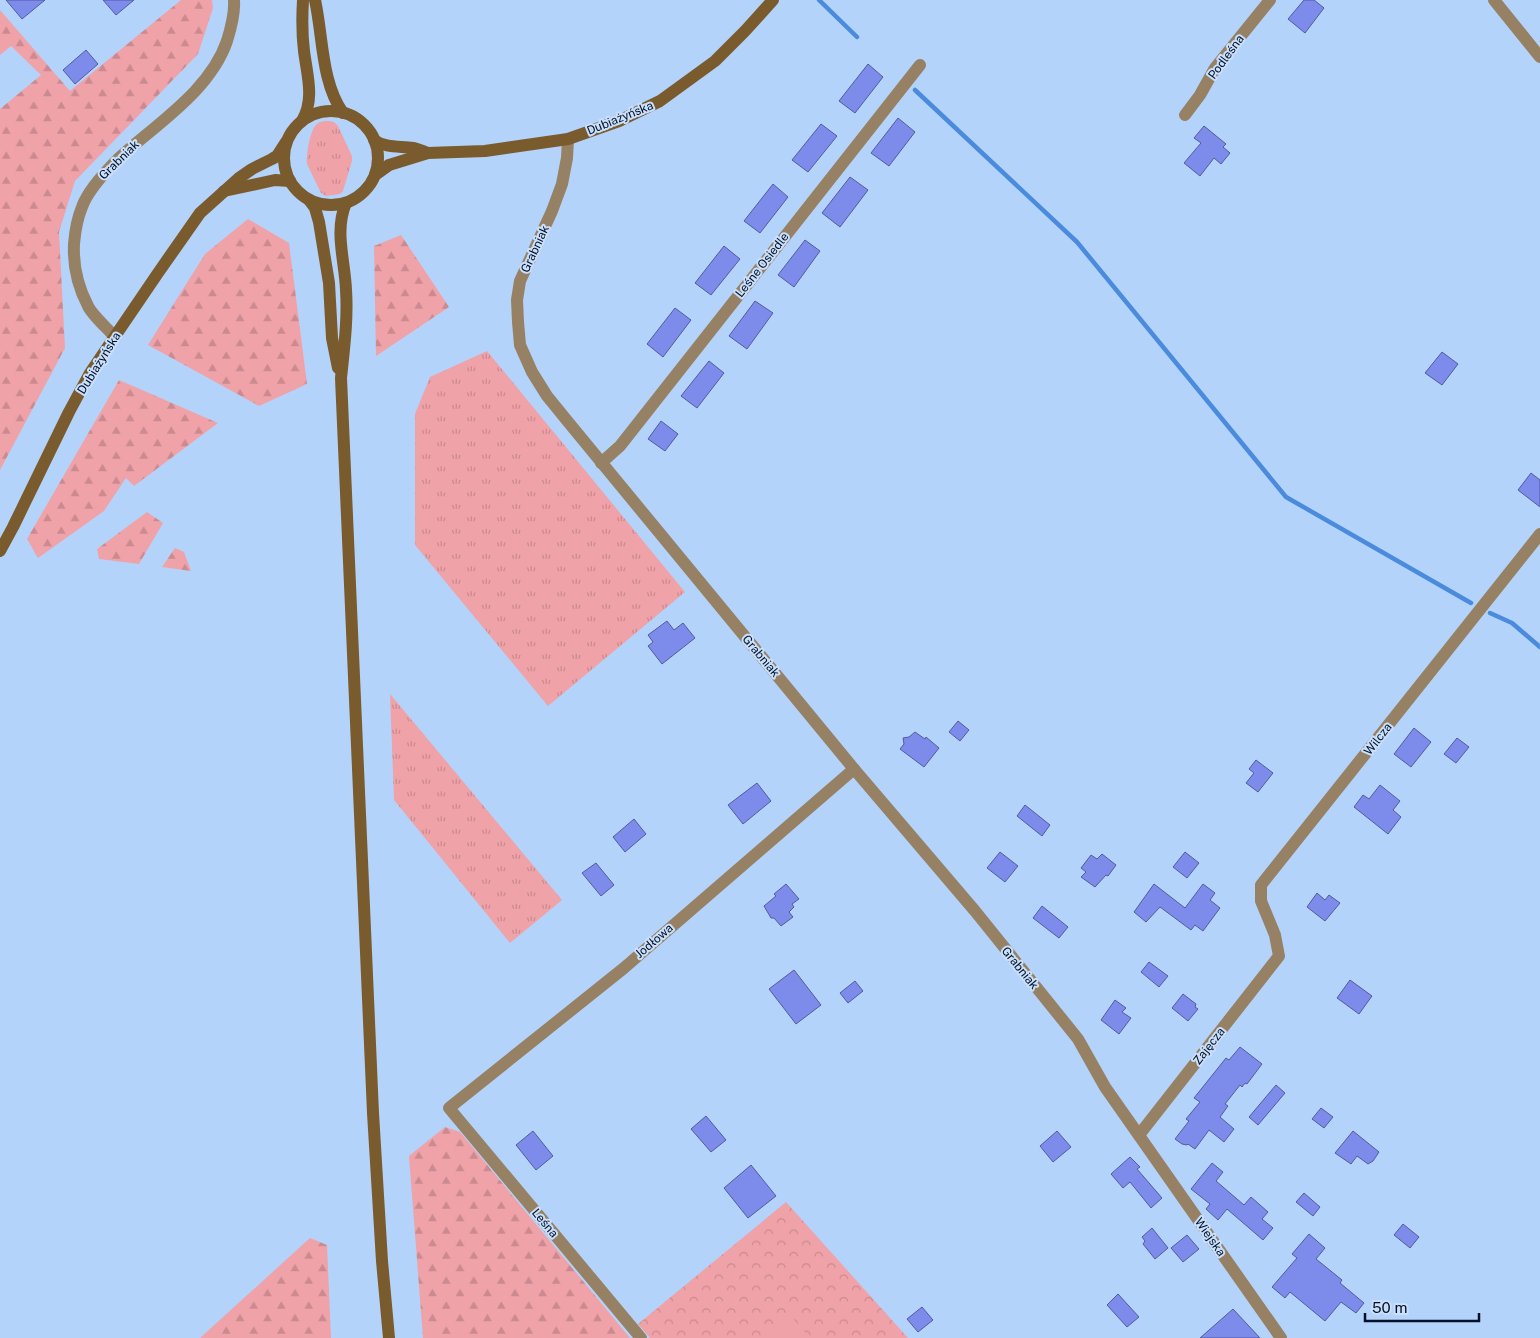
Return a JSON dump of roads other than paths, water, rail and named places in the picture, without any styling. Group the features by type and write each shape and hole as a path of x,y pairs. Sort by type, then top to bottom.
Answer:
{"main road":[{"path":"302,121 317,113 334,111 351,116 364,126 374,140 378,157 374,175 368,187 358,196 346,203 327,205 309,200 301,195 290,181 284,162 286,142 306,114 310,95 304,51 303,0"},
{"path":"315,0 328,79 336,103 343,113"},
{"name":"Dubiażyńska","path":"374,175 388,165 428,153 485,151 568,139 619,121 660,101 715,61 773,0"},
{"name":"Dubiażyńska","path":"374,140 387,146 415,148 428,153"},
{"name":"Dubiażyńska","path":"0,551 90,373 200,214 238,178 272,159 286,142"},
{"path":"224,191 275,180 290,181"},
{"path":"309,200 315,208 320,222 329,283 332,338 341,378"},
{"path":"346,203 340,224 346,290 341,378 373,1113 382,1261 389,1338"}],"street":[{"name":"Grabniak","path":"115,337 88,308 80,286 74,259 75,232 82,206 102,175 192,95 209,75 222,56 230,31 234,0"},
{"name":"Podleśna","path":"1185,115 1200,95 1215,68 1270,0"},
{"path":"1494,0 1540,57"},
{"name":"Leśne Osiedle","path":"601,463 620,446 920,65"},
{"name":"Grabniak","path":"568,139 567,158 562,184 552,211 520,281 517,300 520,345 532,372 547,396 601,463 975,912 1078,1039 1105,1087 1139,1136"},
{"name":"Wilcza","path":"1279,956 1275,935 1261,901 1261,885 1540,534"},
{"name":"Jodłowa","path":"449,1108 624,968 854,769"},
{"name":"Zajęcza","path":"1139,1136 1279,956"},
{"name":"Leśna","path":"449,1108 641,1338"},
{"name":"Wiejska","path":"1139,1136 1281,1338"}],"waterway":[{"path":"819,0 857,37"},
{"path":"915,90 1077,242 1286,497 1471,603"},
{"path":"1490,613 1512,623 1540,647"}]}
